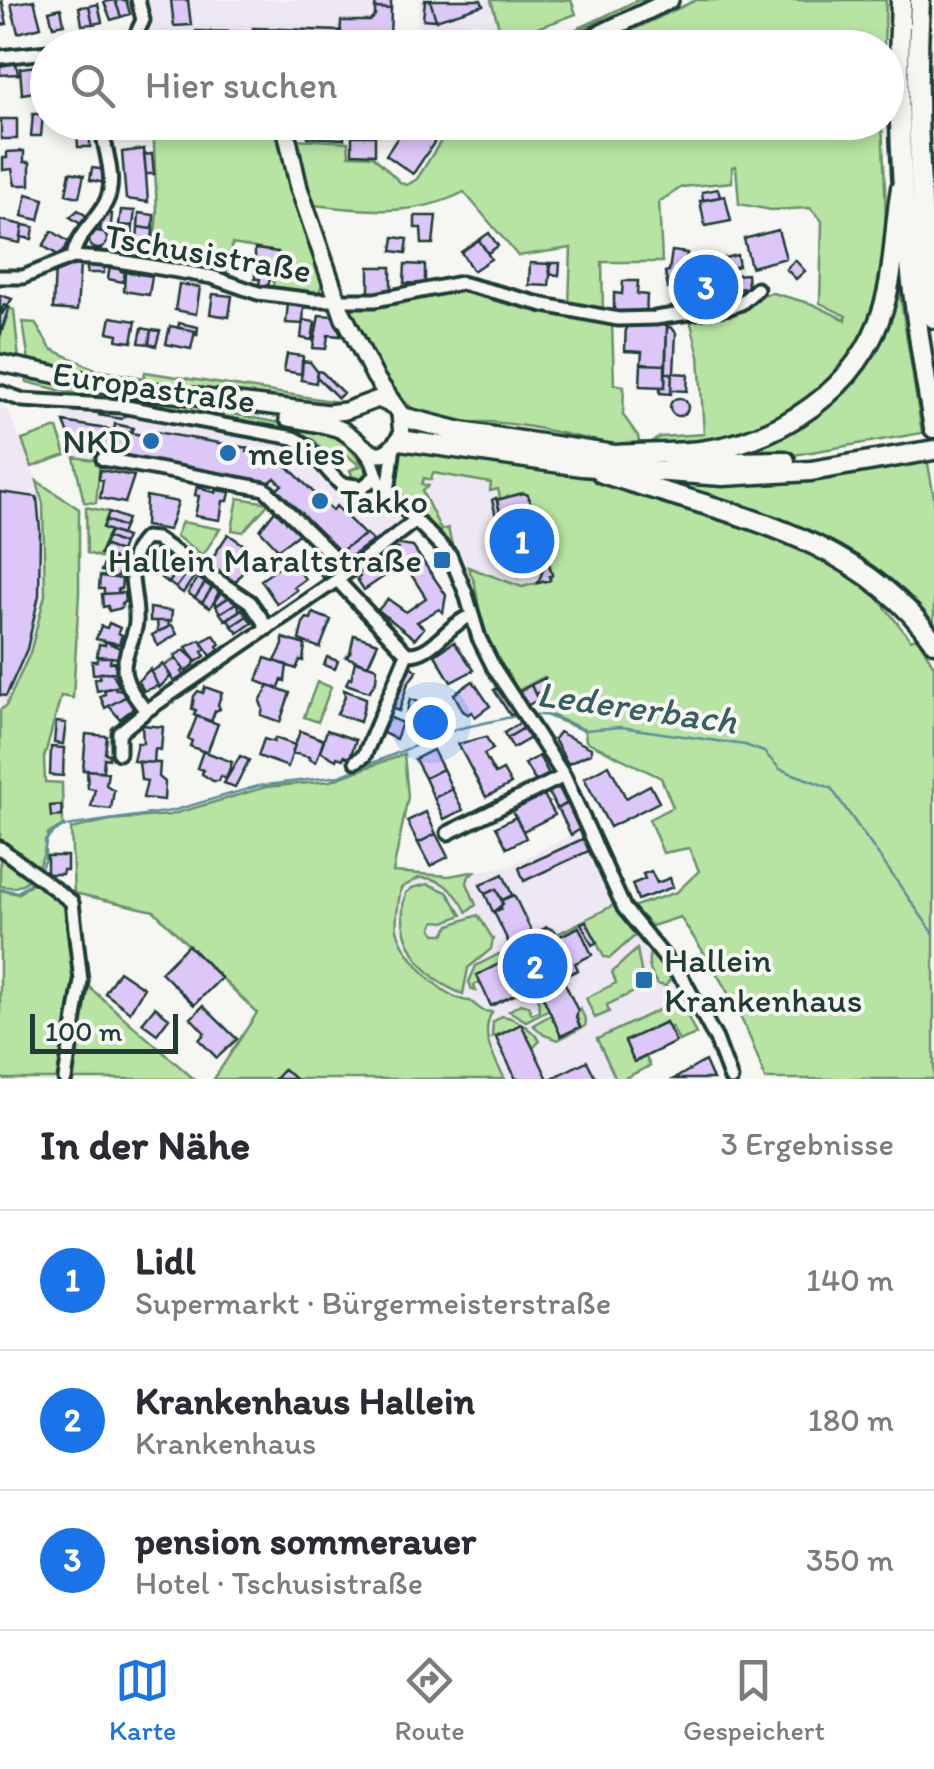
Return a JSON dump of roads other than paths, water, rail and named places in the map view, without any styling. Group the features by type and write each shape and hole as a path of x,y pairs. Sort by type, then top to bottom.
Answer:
{"highway":[{"path":"900,30 901,0"},
{"path":"920,0 920,188 934,318"},
{"path":"899,140 909,273 934,428"},
{"path":"616,455 728,445 790,421 834,388 863,354 882,312 901,188"},
{"path":"397,411 461,432 657,462 768,463 905,449 934,450"},
{"path":"397,443 692,476 764,476 905,449 934,438"},
{"path":"582,466 738,514 833,554 865,573 902,603 934,642"}],"main road":[{"path":"608,30 670,0"},
{"path":"288,140 299,188 364,376 364,394 350,422 351,435 364,450 383,453 397,443 404,431 340,306"},
{"name":"Europastraße","path":"4,364 186,396 339,428 351,435"},
{"name":"Europastraße","path":"186,396 328,413 378,398 397,411"}],"street":[{"path":"138,0 143,20 138,30"},
{"path":"0,57 30,54"},
{"path":"72,257 74,246 107,200 111,180 103,140"},
{"name":"Tschusistraße","path":"0,277 23,277 72,257 212,277 258,293 340,306 460,283 544,305 618,318 656,318 730,307 757,289"},
{"name":"Europastraße","path":"0,392 23,400 120,406 294,438 314,452 342,484"},
{"path":"342,484 364,498 388,492 397,443"},
{"path":"364,450 388,492 450,555 494,668 564,776 624,908 684,981 716,1039 730,1079"},
{"path":"103,459 266,488 348,571"},
{"path":"342,484 363,487 376,476"},
{"path":"118,754 119,733 146,711 337,580 416,520"},
{"path":"146,711 129,687 124,668 136,624 130,572 136,550 145,538 168,546 250,602 268,628"},
{"path":"337,580 407,654"},
{"path":"407,654 421,653 455,624 471,616"},
{"path":"356,761 364,756 407,654"},
{"path":"448,833 564,776"},
{"path":"0,848 72,902 81,982 65,1079"}],"waterway":[{"name":"Ledererbach","path":"528,714 553,716 585,730 621,727 745,745 764,752 780,769 831,788 934,934"},
{"name":"Ledererbach","path":"40,870 45,859 45,841 66,826 172,811 258,786 340,776 457,729 520,715"},
{"name":"Ledererbach","path":"0,889 18,892 32,881"}],"place":[{"name":"pension sommerauer","path":"706,287"},
{"name":"NKD","path":"151,441"},
{"name":"melies","path":"228,453"},
{"name":"Takko","path":"320,501"},
{"name":"Lidl","path":"522,541"},
{"name":"Hallein Maraltstraße","path":"442,560"},
{"name":"Krankenhaus Hallein","path":"535,966"},
{"name":"Hallein Krankenhaus","path":"644,980"}]}
